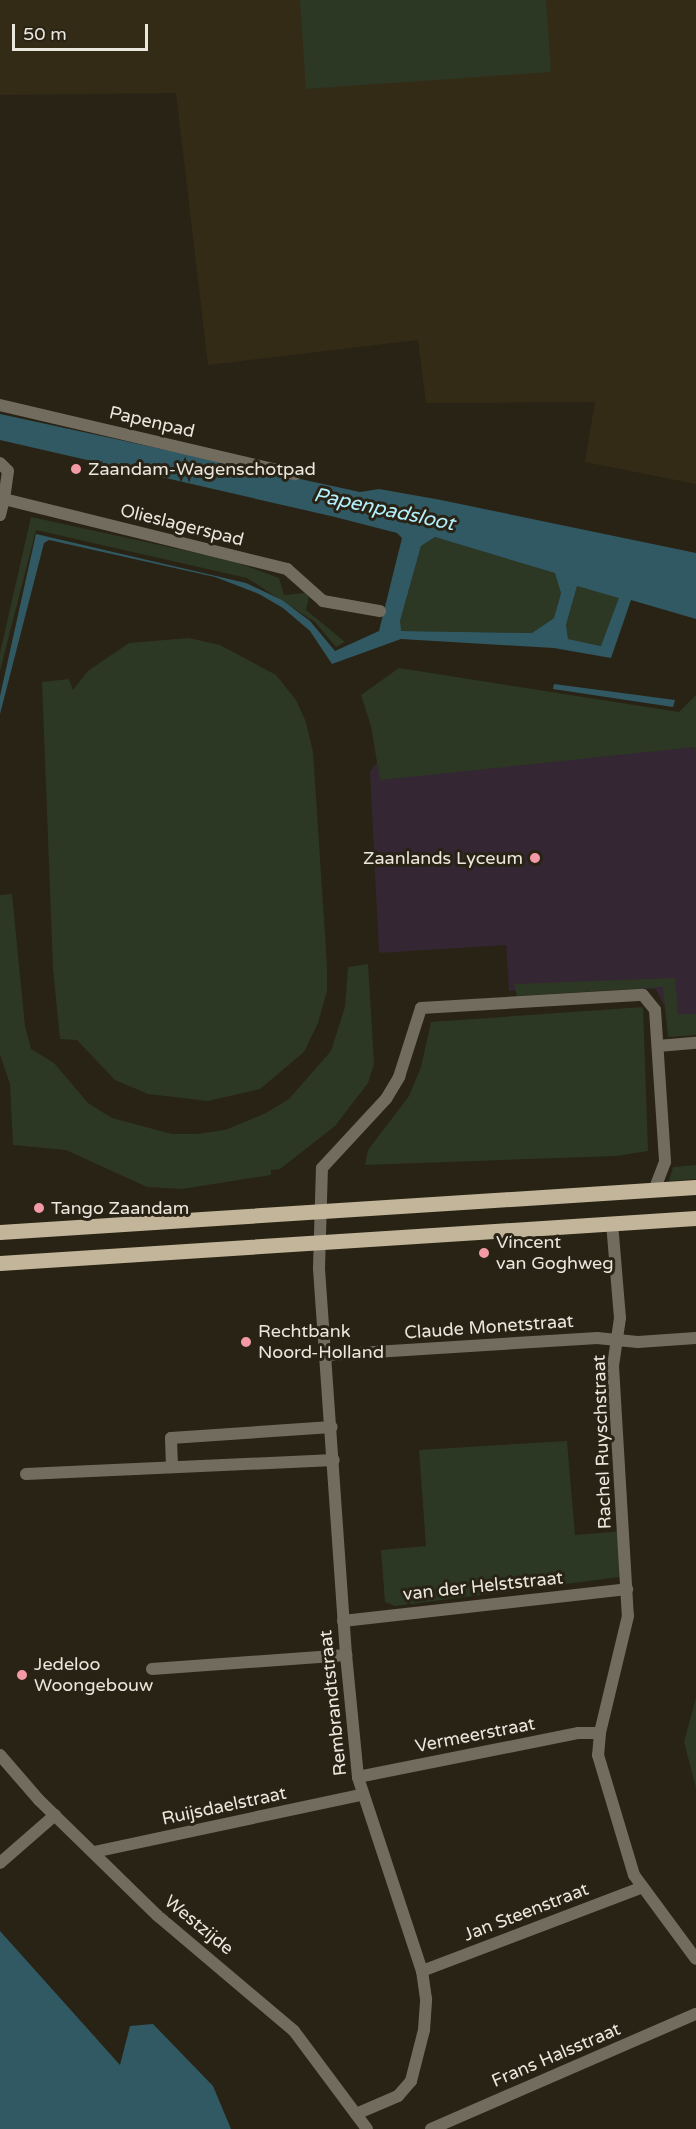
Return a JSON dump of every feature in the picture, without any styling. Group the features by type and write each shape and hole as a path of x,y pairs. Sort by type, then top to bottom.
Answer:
{"main road":[{"path":"0,1232 696,1187"},
{"path":"0,1263 696,1218"}],"street":[{"name":"Papenpad","path":"0,405 296,474"},
{"path":"0,463 8,471 0,515"},
{"name":"Olieslagerspad","path":"4,499 287,569 323,601 380,611"},
{"path":"318,1244 322,1168 386,1099 399,1077 421,1008 644,995 655,1010 665,1162 654,1190"},
{"path":"658,1046 696,1043"},
{"name":"Rachel Ruyschstraat","path":"612,1223 620,1318 614,1366 628,1616 600,1733 598,1755 634,1875 696,1959"},
{"name":"Rembrandtstraat","path":"318,1244 346,1655 358,1777 361,1795 422,1971 426,1999 424,2030 411,2081 398,2096 356,2114"},
{"name":"Claude Monetstraat","path":"327,1355 597,1338 617,1342 696,1338"},
{"path":"172,1467 171,1438 332,1427"},
{"path":"26,1474 334,1460"},
{"name":"van der Helststraat","path":"344,1621 627,1588"},
{"path":"152,1670 346,1655"},
{"name":"Vermeerstraat","path":"358,1777 579,1733 600,1733"},
{"name":"Westzijde","path":"0,1755 55,1815 158,1916 282,2019 367,2129"},
{"name":"Ruijsdaelstraat","path":"94,1852 361,1795"},
{"path":"0,1863 55,1815"},
{"name":"Jan Steenstraat","path":"422,1971 643,1887"},
{"name":"Frans Halsstraat","path":"431,2129 696,2014"}],"shaded area":[{"path":"0,0 696,0 696,484 585,462 595,402 426,403 418,340 208,365 176,93 0,95"},
{"name":"Zaanlands Lyceum","path":"696,728 696,1028 675,1029 656,989 509,991 506,945 379,953 370,772 384,753"}],"green space":[{"path":"300,0 546,0 551,72 306,89"},
{"path":"31,517 233,561 279,578 284,595 305,593 309,597 306,610 345,642 336,647 315,622 247,578 36,530 0,671 0,653"},
{"path":"435,537 556,573 561,593 554,618 532,633 400,631 400,621 421,546"},
{"path":"577,586 620,597 602,646 568,639 566,625"},
{"path":"189,638 220,645 276,675 296,700 306,722 313,752 327,965 327,991 318,1023 304,1052 260,1089 208,1101 148,1094 115,1080 77,1040 60,1039 53,969 42,682 69,679 73,690 88,671 129,643"},
{"path":"399,668 679,712 696,695 696,759 695,747 380,780 371,726 361,695"},
{"path":"12,894 25,1026 31,1049 54,1063 88,1103 112,1118 172,1134 197,1134 225,1130 266,1113 289,1099 331,1051 345,1007 348,967 368,964 374,1064 368,1083 335,1126 280,1169 271,1170 271,1175 182,1189 147,1187 66,1150 13,1145 10,1084 0,1055 0,895"},
{"path":"675,978 678,1014 696,1014 696,1035 668,1037 663,987 517,996 514,984"},
{"path":"643,1007 648,1151 616,1156 365,1165 368,1150 409,1096 421,1067 431,1022"},
{"path":"696,1165 696,1179 669,1181 673,1167"},
{"path":"567,1441 575,1535 623,1531 627,1576 395,1606 385,1602 381,1550 426,1546 419,1450"},
{"path":"696,1698 696,1788 684,1742"}],"water":[{"name":"Papenpadsloot","path":"0,414 360,492 379,489 441,500 696,553 696,619 631,600 611,658 554,648 401,639 332,664 310,631 283,608 259,594 215,577 49,540 44,543 0,714 0,696 36,534 246,583 282,600 310,621 335,651 379,631 402,538 397,533 335,517 0,440","holes":["435,537 555,573 561,593 554,618 532,633 401,631 400,621 421,546","577,586 619,598 601,646 568,639 566,625"]},
{"path":"554,684 675,700 673,707 553,689"},
{"path":"0,1931 120,2065 130,2026 153,2024 213,2086 231,2129 0,2129"}],"place":[{"name":"Zaandam-Wagenschotpad","path":"76,469"},
{"name":"Zaanlands Lyceum","path":"535,858"},
{"name":"Tango Zaandam","path":"39,1208"},
{"name":"Vincent van Goghweg","path":"484,1253"},
{"name":"Rechtbank Noord-Holland","path":"246,1342"},
{"name":"Jedeloo Woongebouw","path":"22,1675"}]}
